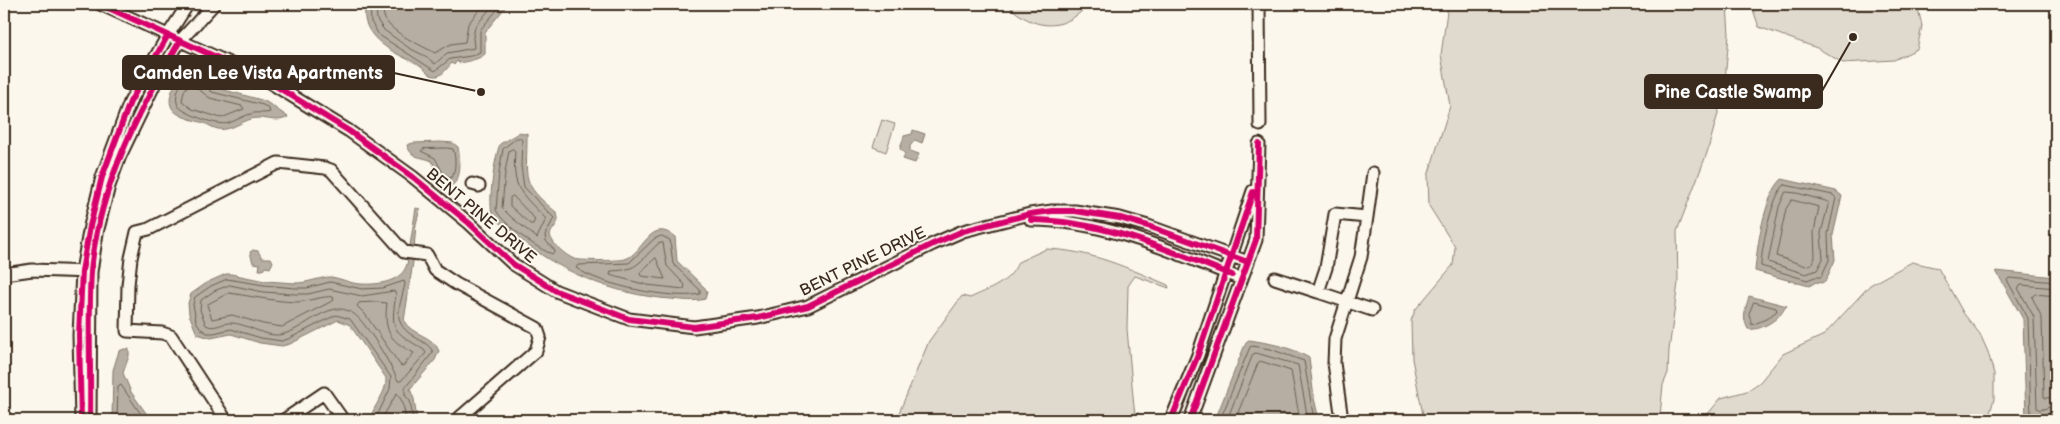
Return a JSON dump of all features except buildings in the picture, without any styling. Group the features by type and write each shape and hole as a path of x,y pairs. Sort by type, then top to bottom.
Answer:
{"street":[{"name":"BENT PINE DRIVE","path":"100,4 266,80 350,132 413,177 469,223 513,264 556,291 629,319 694,327 758,318 808,306 963,231 1052,211 1100,214 1148,226 1248,262"},
{"path":"81,420 79,335 87,272 90,226 102,177 130,102 188,4"},
{"path":"90,420 87,272 109,186 120,156 158,77 180,41 214,4"},
{"path":"1259,4 1260,124"},
{"path":"1190,420 1256,240 1259,144"},
{"path":"226,420 171,336 162,333 127,331 131,258 137,232 149,229 278,163 330,170 404,252 427,256 435,270 456,284 537,328 540,332 536,351 457,420"},
{"path":"1342,420 1334,363 1335,339 1360,257 1373,173"},
{"path":"1171,420 1198,355 1225,272 1240,234 1257,178"},
{"path":"1318,292 1326,268 1335,214 1367,218"},
{"name":"BENT PINE DRIVE","path":"1009,220 1062,222 1101,228 1241,279"},
{"path":"4,274 32,270 87,272"},
{"path":"1275,278 1372,310"},
{"path":"284,420 324,394 343,420"}],"shaded area":[{"path":"1007,4 1090,4 1071,19 1054,25 1045,25 1021,16"},
{"path":"1448,4 1727,4 1729,35 1724,92 1707,153 1677,231 1678,283 1669,350 1668,373 1663,385 1660,416 1665,420 1424,420 1412,359 1411,321 1415,310 1453,265 1455,247 1429,206 1428,176 1450,106 1441,55"},
{"path":"1751,4 1917,4 1922,26 1917,49 1894,60 1843,63 1817,48 1759,27"},
{"path":"882,120 895,124 886,152 873,147"},
{"path":"1046,249 1093,256 1168,285 1169,288 1135,276 1128,286 1127,329 1135,414 1139,413 1136,420 896,420 929,341 962,296 970,298 991,288 1010,275 1018,262"},
{"path":"1912,262 1938,268 1964,314 1980,334 1988,352 1994,374 1994,399 1988,420 1703,420 1721,398 1747,391 1760,382 1783,354 1824,335 1870,285"}],"water":[{"path":"365,4 508,4 485,32 485,54 473,60 459,63 457,61 454,65 452,63 443,73 434,76 418,64 388,48 375,37 365,21"},
{"path":"186,73 200,76 214,87 265,101 288,117 277,120 253,119 228,129 216,129 184,117 174,110 170,99 176,83"},
{"path":"913,130 925,134 922,143 915,140 910,146 910,151 919,154 915,163 903,159 905,154 900,149 904,136 912,134"},
{"path":"520,132 527,133 527,171 531,187 558,216 558,222 550,235 559,249 578,260 621,260 631,256 653,233 659,231 666,232 675,237 677,261 705,288 707,292 705,299 688,300 649,297 587,279 567,270 529,247 499,222 491,210 492,180 496,159 500,144"},
{"path":"440,142 453,143 458,147 459,174 455,183 451,186 439,177 432,161 414,155 407,145"},
{"path":"1782,179 1836,191 1842,196 1833,235 1835,260 1826,280 1822,283 1816,282 1809,286 1755,271 1762,222 1770,197"},
{"path":"416,208 420,209 416,224 413,262 404,321 407,326 432,342 439,351 435,360 410,389 414,399 417,420 370,420 386,384 386,378 350,325 338,320 290,344 282,346 260,343 231,334 211,338 197,334 189,314 188,303 191,294 208,282 226,274 265,281 296,283 330,277 357,284 382,283 395,279 407,264"},
{"path":"253,250 258,251 262,258 271,258 273,262 270,268 265,267 263,270 259,270 260,264 253,263 250,252"},
{"path":"1996,271 2056,277 2056,415 2044,420 2026,420 2023,319"},
{"path":"1749,296 1787,306 1769,324 1756,329 1748,329 1744,316"},
{"path":"1249,340 1288,348 1309,358 1319,420 1215,420 1246,342"},
{"path":"129,349 129,356 123,373 131,392 151,420 112,420 113,370 119,351"}],"cycle path":[{"path":"100,4 266,80 349,131 413,177 469,223 513,264 556,291 629,319 694,327 758,318 808,306 963,231 1030,214 1052,211 1075,211 1120,218 1148,226 1248,262"},
{"path":"81,420 79,335 82,271 90,226 102,177 130,102 168,35"},
{"path":"90,420 91,272 95,241 102,211 111,181 135,123 180,41"},
{"path":"1190,420 1256,240 1259,144"},
{"path":"1171,420 1198,355 1253,192"},
{"path":"1031,220 1057,221 1109,231 1134,238 1232,275"}],"place":[{"name":"Pine Castle Swamp","path":"1853,37"},
{"name":"Camden Lee Vista Apartments","path":"481,92"}]}
